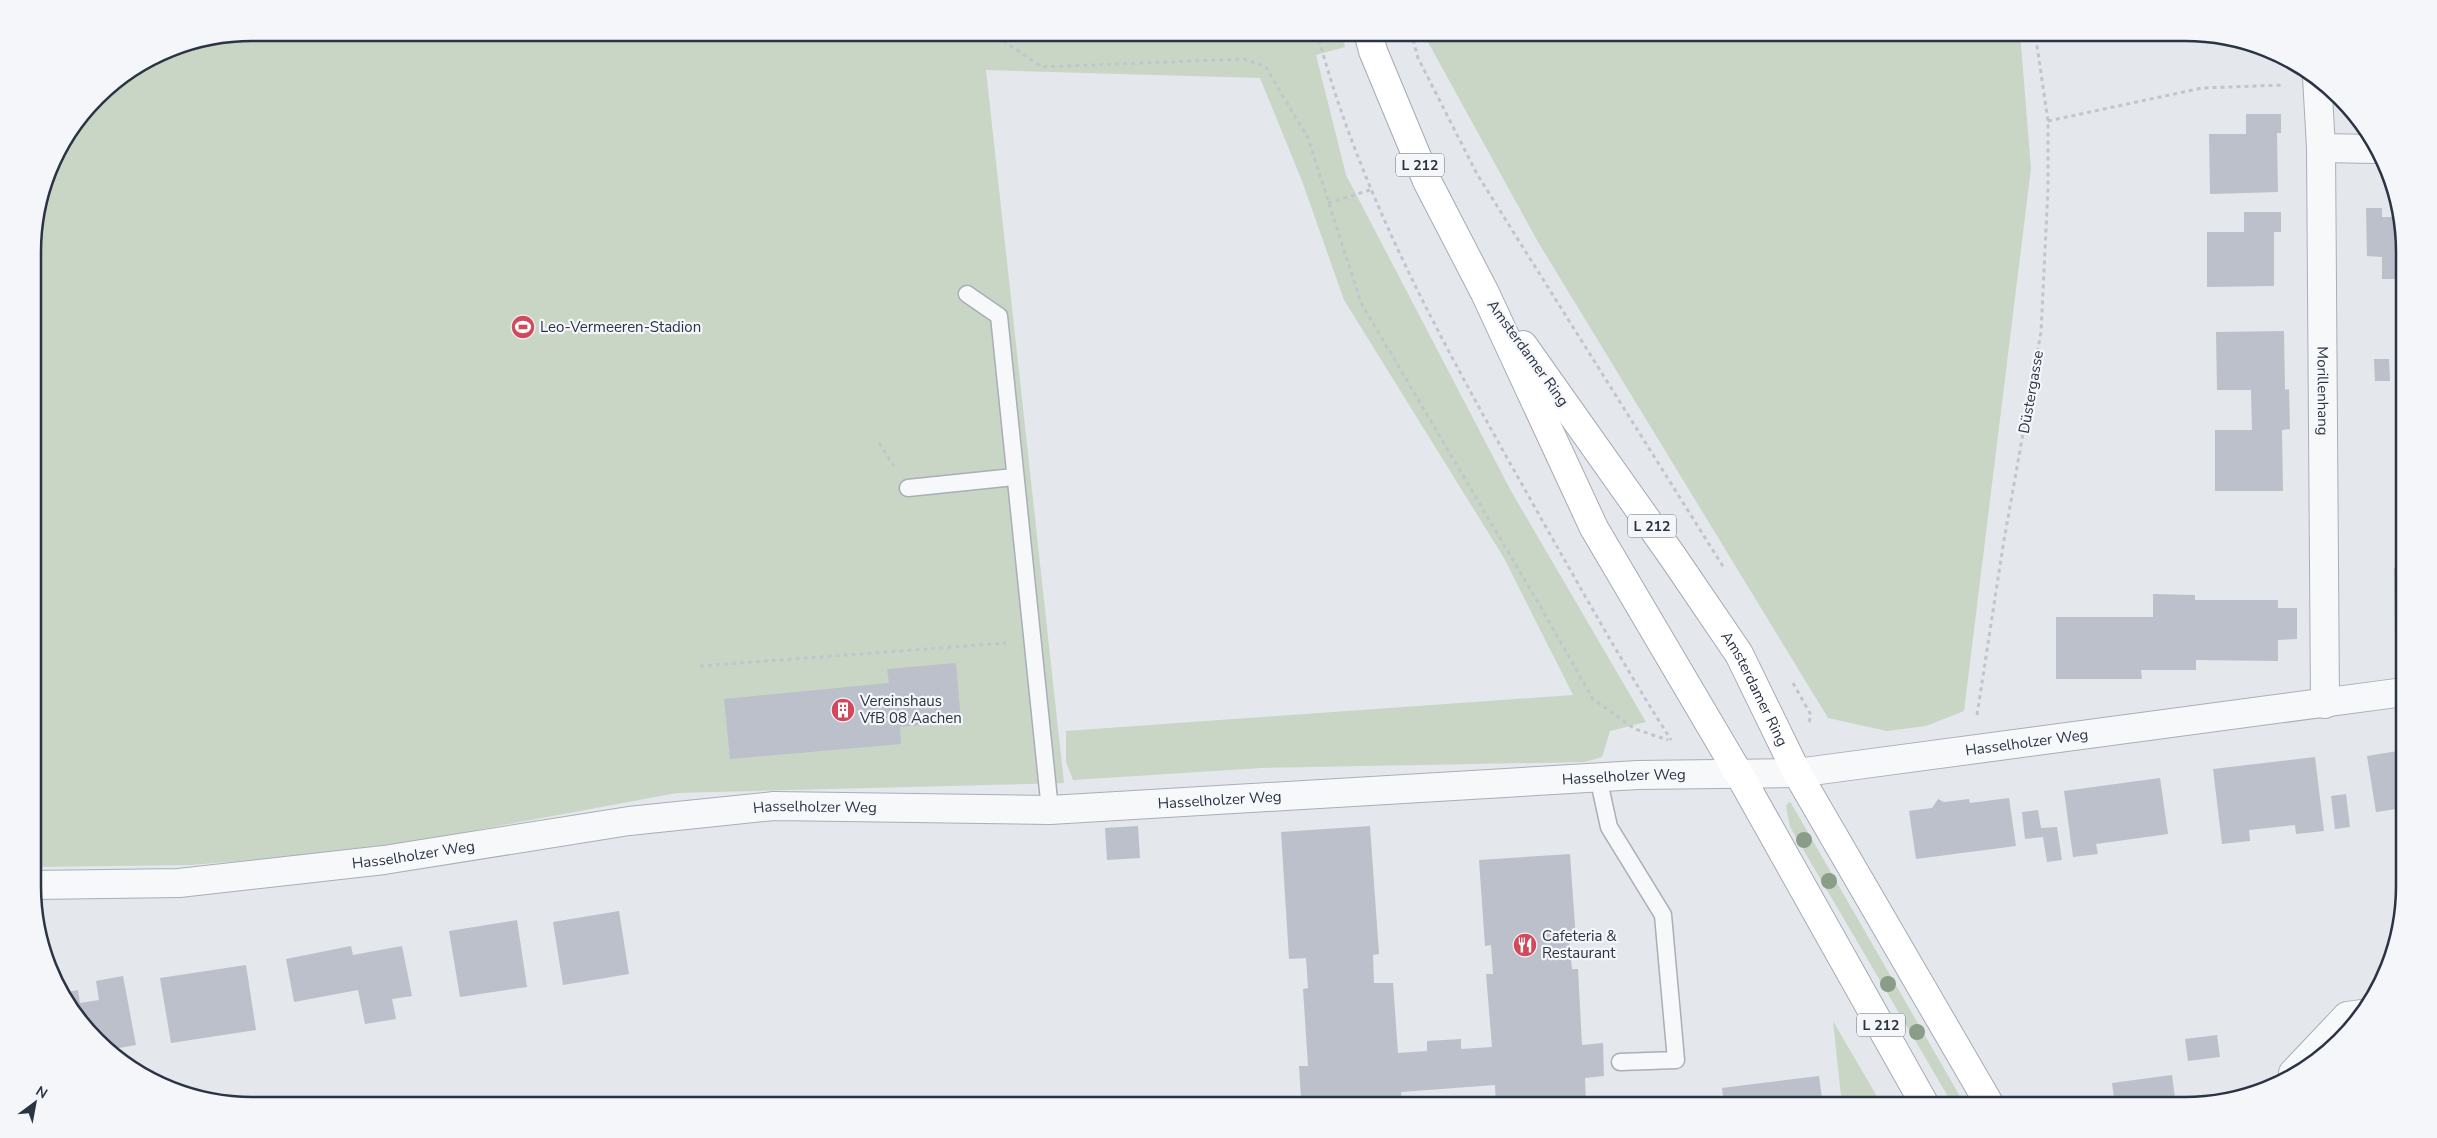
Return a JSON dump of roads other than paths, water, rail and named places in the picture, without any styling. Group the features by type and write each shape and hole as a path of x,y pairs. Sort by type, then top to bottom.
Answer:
{"main road":[{"name":"Amsterdamer Ring","path":"1370,41 1427,181 1485,293 1594,528 1739,774 1921,1097"},
{"name":"Amsterdamer Ring","path":"1485,293 1619,479 1739,654 1797,773 1985,1097"}],"street":[{"name":"Morillenhang","path":"2318,89 2321,148 2325,704"},
{"path":"2321,148 2368,149"},
{"name":"Hasselholzer Weg","path":"41,885 179,883 384,860 629,821 774,806 1050,810 1598,778 1797,773 1972,748 2325,704 2396,693"},
{"path":"2310,1055 2347,1016 2351,1015"}],"lane":[{"path":"967,294 999,316 1014,477 1050,810"},
{"path":"908,488 1014,477"},
{"path":"1598,778 1609,827 1662,915 1676,1060 1620,1062"}],"place":[{"name":"Leo-Vermeeren-Stadion","path":"523,327"},
{"name":"Vereinshaus VfB 08 Aachen","path":"843,710"},
{"name":"Cafeteria & Restaurant","path":"1525,945"}]}
